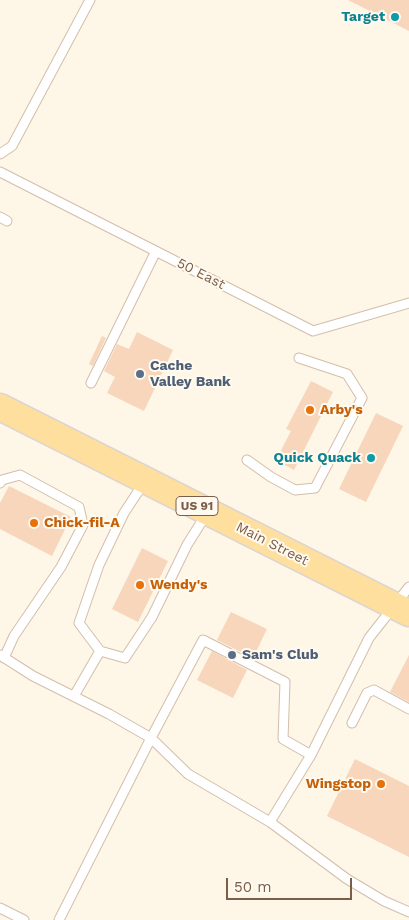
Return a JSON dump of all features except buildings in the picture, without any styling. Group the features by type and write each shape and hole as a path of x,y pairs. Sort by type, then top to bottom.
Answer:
{"main road":[{"name":"Main Street","path":"4,412 208,512 404,602"}],"lane":[{"path":"0,154 12,146 90,0"},
{"name":"50 East","path":"0,172 313,331 409,303"},
{"path":"90,383 156,251"},
{"path":"246,460 295,490 315,488 362,398 347,374 300,358"},
{"path":"0,483 2,480 20,475 79,507 83,525 61,568 14,636 2,657 33,676 151,738 188,774 270,822 347,880 384,901 409,912"},
{"path":"145,481 124,513 99,565 79,623 100,651 125,658 152,617 187,545 208,512"},
{"path":"270,822 311,755 368,638 404,602"},
{"path":"59,920 203,640 285,682 282,739 311,755"},
{"path":"74,696 100,651"},
{"path":"352,723 367,693 374,690 409,708"},
{"path":"0,908 24,920"}],"place":[{"name":"Target","path":"395,17"},
{"name":"Cache Valley Bank","path":"140,374"},
{"name":"Arby's","path":"310,410"},
{"name":"Quick Quack","path":"371,458"},
{"name":"Chick-fil-A","path":"34,523"},
{"name":"Wendy's","path":"140,585"},
{"name":"Sam's Club","path":"232,655"},
{"name":"Wingstop","path":"381,784"}]}
